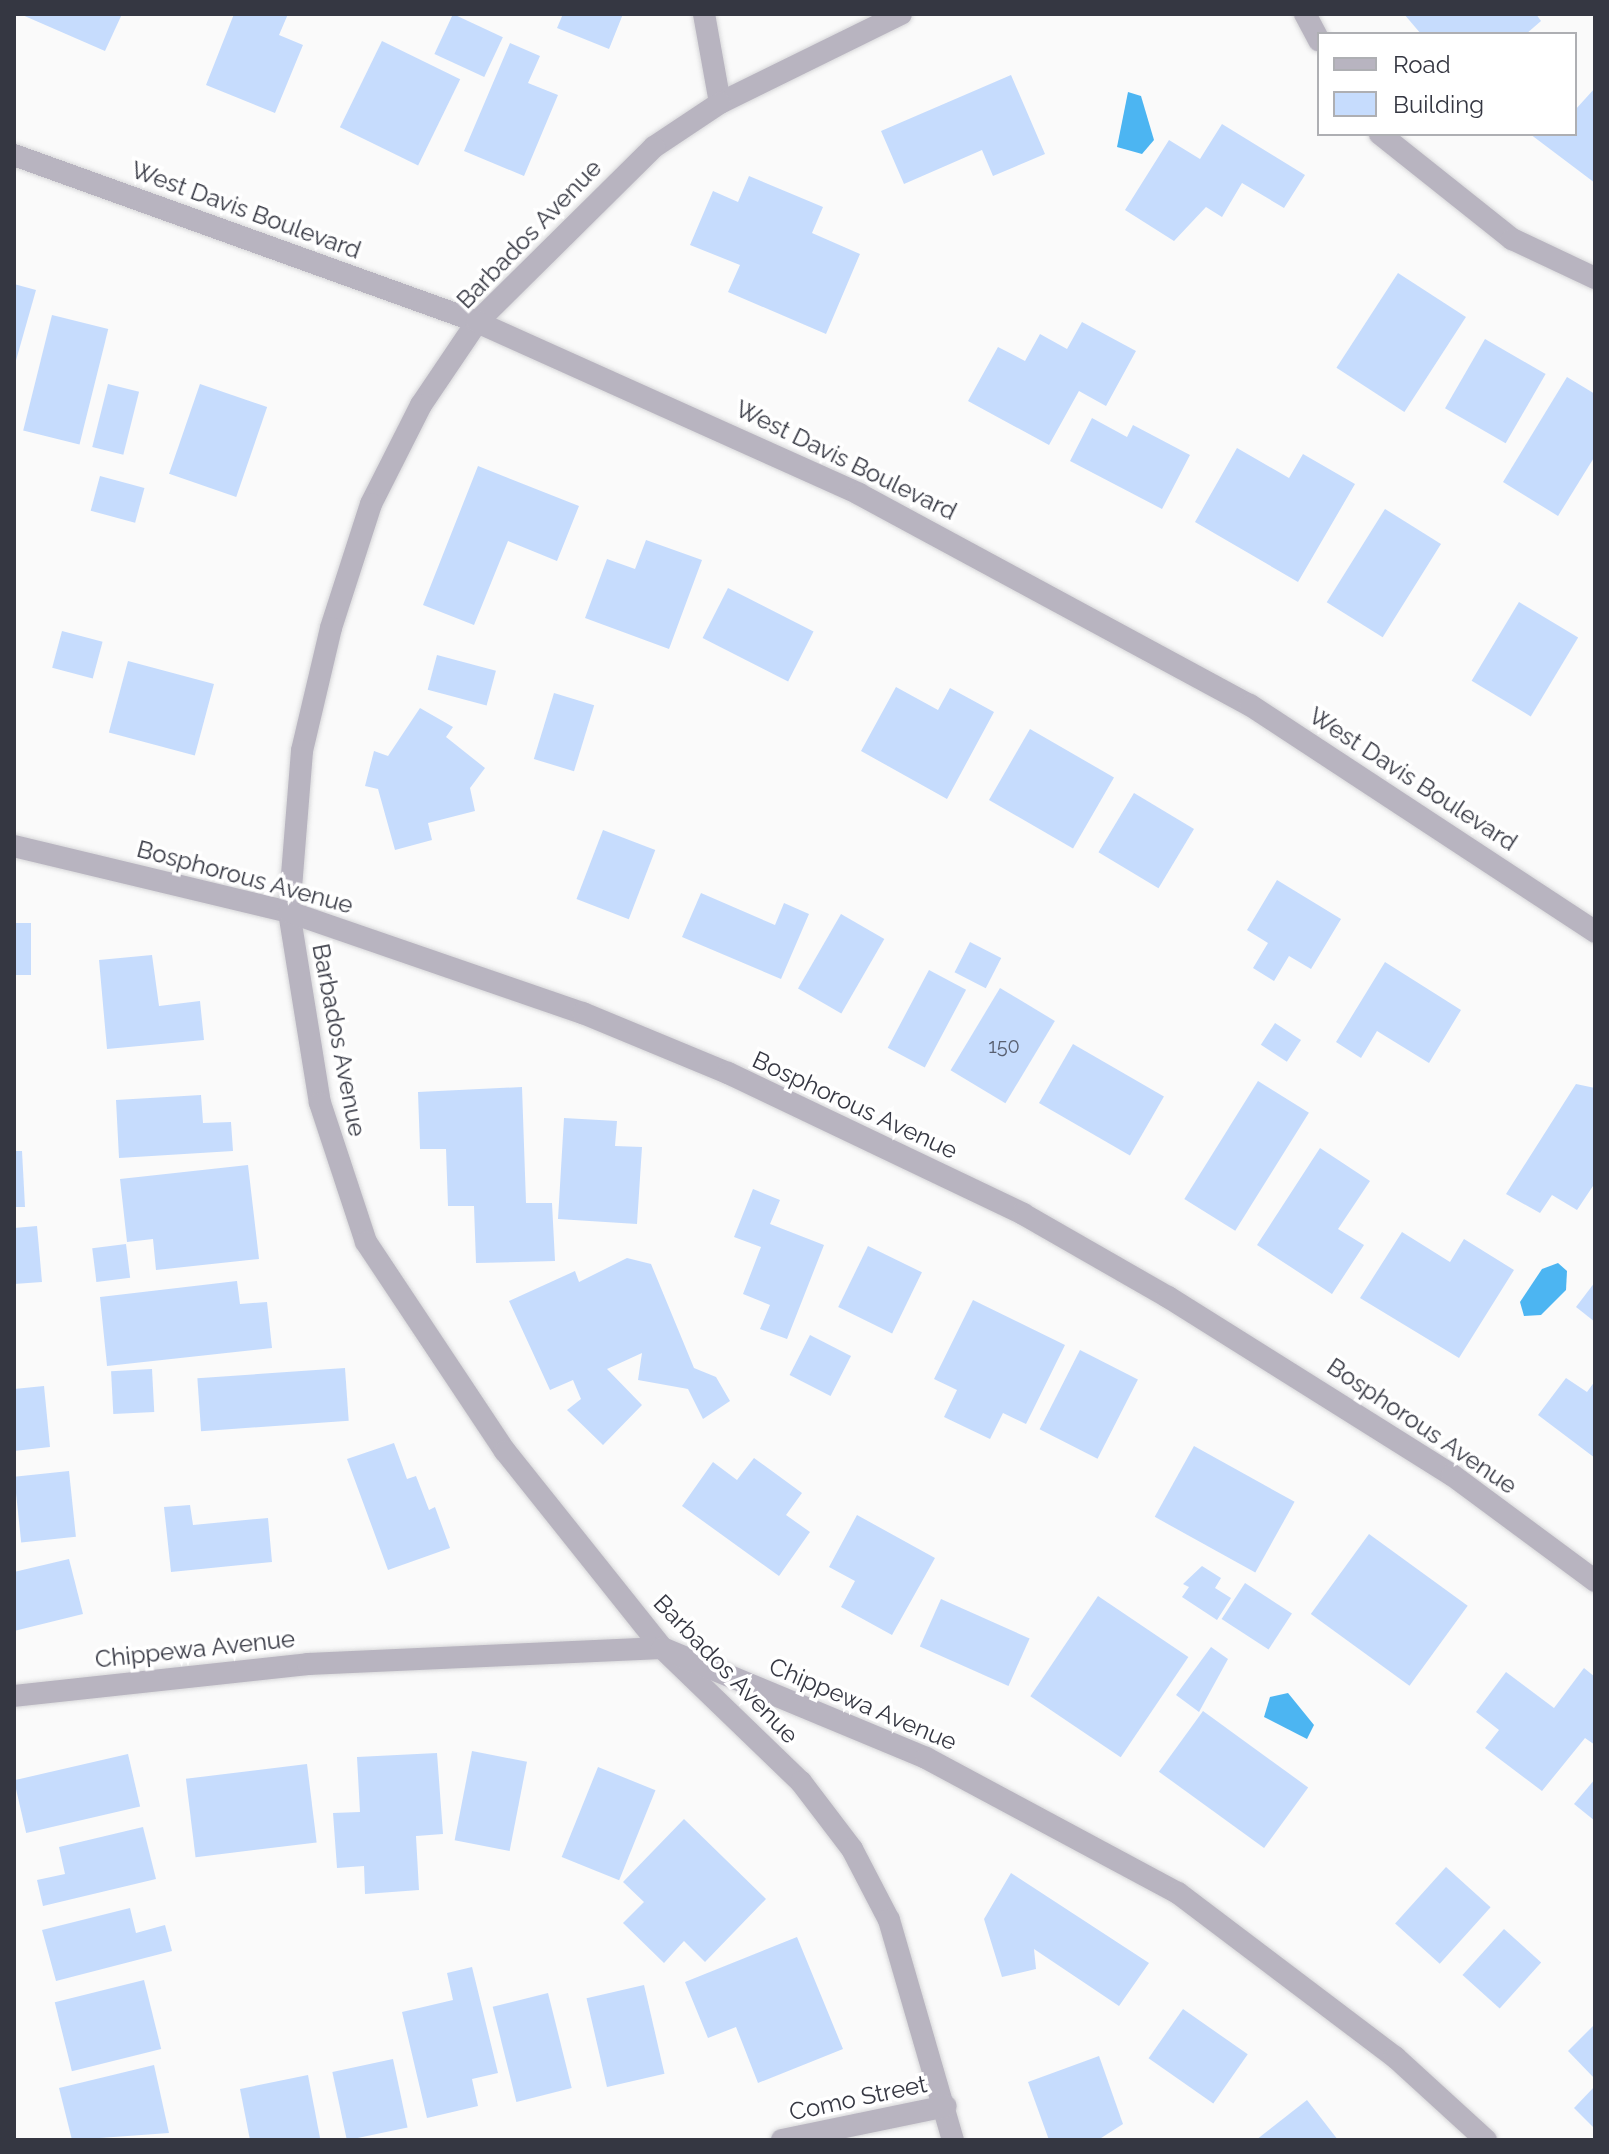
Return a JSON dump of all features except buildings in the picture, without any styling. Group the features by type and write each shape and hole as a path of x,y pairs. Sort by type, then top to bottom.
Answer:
{"street":[{"path":"704,14 720,103"},
{"name":"Barbados Avenue","path":"901,14 720,103 592,201 477,322 421,405 371,504 331,628 302,751 289,912 320,1103 366,1242 505,1451 662,1648 801,1782 852,1849 889,1920 946,2106 953,2140"},
{"path":"1305,14 1317,36"},
{"path":"1383,136 1512,239 1595,278"},
{"name":"West Davis Boulevard","path":"14,155 477,322 994,561 1250,705 1595,932"},
{"name":"Bosphorous Avenue","path":"14,846 289,912 583,1013 1023,1214 1313,1382 1595,1581"},
{"name":"Chippewa Avenue","path":"14,1696 308,1664 662,1648 926,1758 1165,1885 1395,2057 1486,2140"},
{"name":"Como Street","path":"782,2140 946,2106"}],"water":[{"path":"1128,92 1141,96 1154,140 1142,154 1117,147"},
{"path":"1558,1263 1567,1271 1566,1290 1541,1315 1524,1316 1520,1302 1542,1269"},
{"path":"1288,1693 1314,1725 1307,1739 1264,1717 1270,1697"}]}
